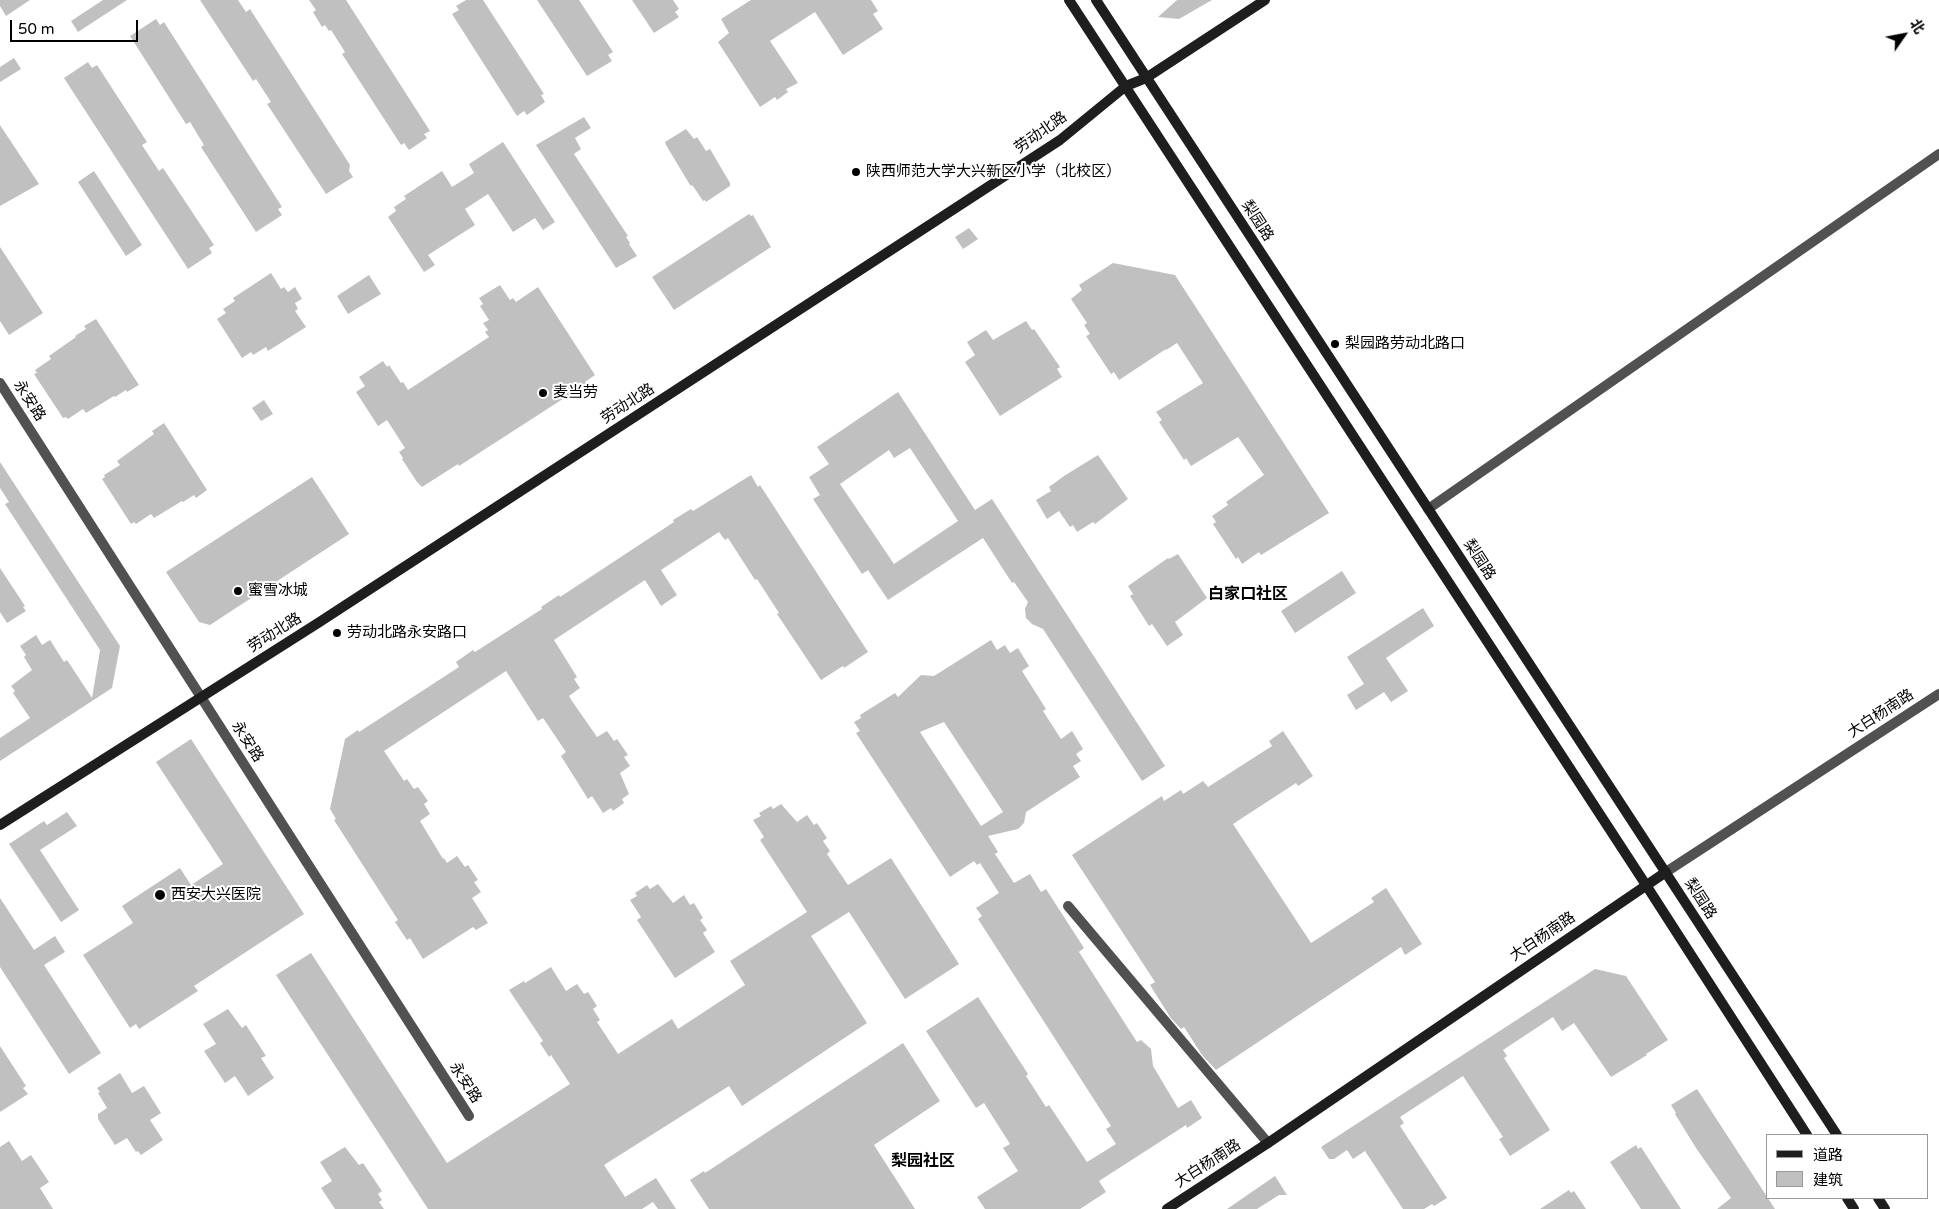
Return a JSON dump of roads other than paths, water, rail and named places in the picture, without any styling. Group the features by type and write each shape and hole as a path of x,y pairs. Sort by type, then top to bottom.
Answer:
{"main road":[{"path":"1070,0 1806,1134"},
{"name":"梨园路","path":"1096,0 1836,1134"},
{"name":"劳动北路","path":"0,825 367,592 1060,140 1126,86 1146,78 1265,0"},
{"name":"大白杨南路","path":"1166,1209 1268,1143 1666,872"}],"street":[{"path":"1428,509 1939,154"},
{"name":"永安路","path":"0,384 469,1116"},
{"name":"大白杨南路","path":"1666,872 1939,694"},
{"path":"1068,906 1268,1143"}],"place":[{"name":"陕西师范大学大兴新区小学（北校区）","path":"856,172"},
{"name":"梨园路劳动北路口","path":"1335,344"},
{"name":"麦当劳","path":"543,393"},
{"name":"蜜雪冰城","path":"238,591"},
{"name":"劳动北路永安路口","path":"337,633"},
{"name":"西安大兴医院","path":"160,895"}],"district":[{"name":"白家口社区","path":"1248,595"},
{"name":"梨园社区","path":"923,1162"}]}
